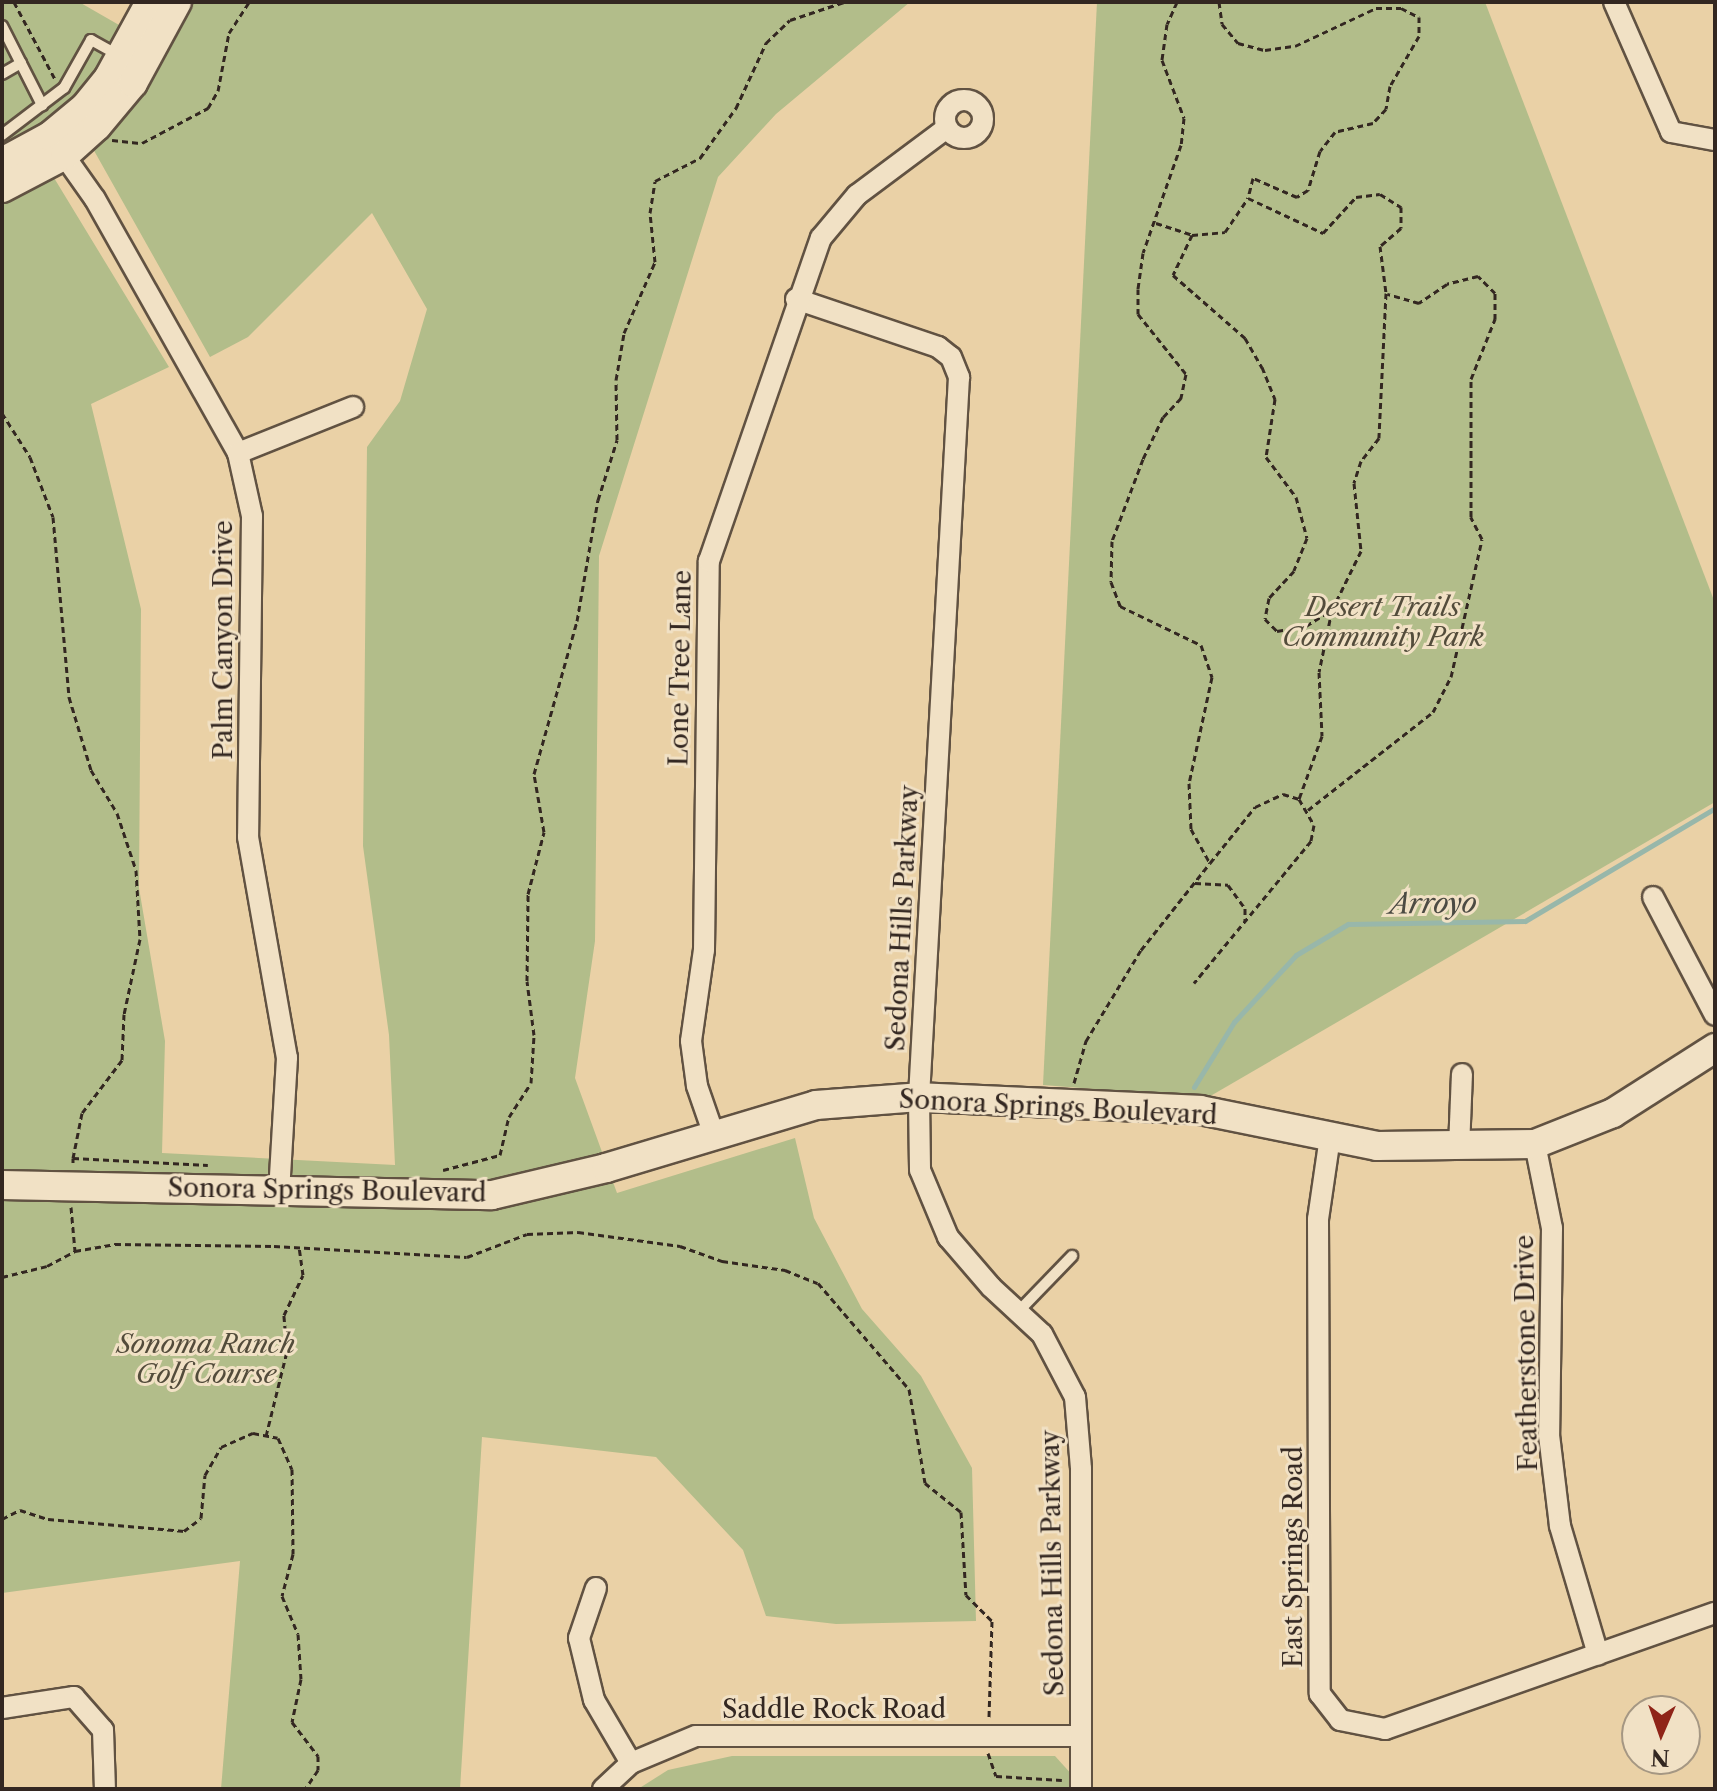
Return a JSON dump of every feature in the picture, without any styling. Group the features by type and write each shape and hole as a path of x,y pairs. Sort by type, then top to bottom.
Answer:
{"street":[{"path":"131,62 150,2"},
{"path":"2,188 58,146 97,126 131,62 177,2"},
{"path":"1614,2 1671,132 1715,140"},
{"name":"Lone Tree Lane","path":"715,1138 697,1086 691,1041 704,950 707,573 813,253 843,209 947,128"},
{"path":"2,162 58,146"},
{"name":"Palm Canyon Drive","path":"58,146 95,199 238,453 252,516 248,837 287,1058 279,1193"},
{"name":"Sedona Hills Parkway","path":"796,299 938,347 951,357 959,377 919,1097 920,1170 948,1237 1042,1334 1075,1397 1081,1469 1081,1789"},
{"path":"238,453 353,407"},
{"path":"1653,897 1715,1015"},
{"name":"Sonora Springs Boulevard","path":"2,1185 72,1172 279,1193 492,1195 715,1138 816,1105 919,1097 1200,1110 1377,1146 1459,1148 1535,1144 1613,1113 1715,1048"},
{"path":"1459,1148 1462,1074"},
{"name":"East Springs Road","path":"1330,1137 1318,1219 1320,1694 1340,1720 1385,1729 1715,1613"},
{"name":"Featherstone Drive","path":"1535,1144 1552,1228 1549,1435 1560,1526 1598,1654"},
{"path":"596,1588 579,1638 594,1700 631,1763"},
{"path":"2,1708 74,1697 103,1730 105,1789"},
{"name":"Saddle Rock Road","path":"603,1789 631,1763 696,1736 1081,1736"}],"lane":[{"path":"2,26 42,105"},
{"path":"2,135 64,88 91,40 131,62"},
{"path":"2,74 21,63"},
{"path":"1018,1312 1072,1256"}],"path":[{"path":"436,1172 500,1155 509,1117 531,1083 534,1035 527,981 528,894 544,832 534,774 577,621 598,500 617,440 616,380 624,333 655,262 650,213 655,181 700,158 736,108 766,43 790,20 844,2"},
{"path":"1177,2 1167,24 1162,60 1184,118 1181,145 1143,253 1138,314 1186,374 1181,398 1163,417 1143,459 1112,541 1111,582 1120,606 1201,645 1212,677 1189,783 1190,814 1191,829 1210,863"},
{"path":"1156,223 1192,235 1225,232 1248,198 1253,178 1297,197 1308,190 1320,151 1335,132 1373,123 1386,109 1390,86 1419,36 1419,17 1401,8 1376,8 1295,46 1265,50 1238,43 1222,24 1219,2"},
{"path":"1248,198 1323,233 1356,197 1380,194 1401,207 1401,228 1380,246 1386,293 1379,438 1361,461 1354,483 1361,551 1332,610 1319,672 1322,736 1299,799"},
{"path":"1192,235 1173,275 1245,338 1262,367 1275,399 1266,457 1296,497 1307,538 1294,571 1269,598 1265,619 1277,631 1306,626 1332,610"},
{"path":"1308,810 1433,712 1451,677 1482,539 1471,517 1471,379 1495,319 1495,293 1478,276 1447,284 1419,303 1404,303 1386,293"},
{"path":"2,413 30,457 53,517 69,697 91,770 117,813 136,870 140,939 124,1014 122,1060 82,1113 72,1172 75,1251"},
{"path":"1072,1104 1086,1041 1141,950 1255,807 1283,794 1299,799 1314,825 1311,841 1194,983"},
{"path":"1194,883 1228,885 1245,908 1245,921"},
{"path":"72,1172 221,1166"},
{"path":"2,1277 47,1266 75,1251 115,1244 299,1248 467,1257 500,1249 527,1234 578,1232 680,1246 722,1261 785,1270 818,1283 909,1389 925,1483 961,1512 966,1595 992,1621 987,1758 996,1776 1059,1776 1069,1788"},
{"path":"266,1436 287,1351 284,1315 303,1275 299,1248"},
{"path":"2,1519 20,1510 48,1519 184,1531 201,1518 205,1475 221,1447 253,1433 278,1438 292,1469 293,1554 282,1596 299,1649 301,1679 292,1722 318,1756 318,1770 305,1789"},
{"path":"773,1789 789,1789"}],"green space":[{"name":"Sonoma Ranch Golf Course","path":"2,2 79,2 126,29 86,93 31,140 169,367 91,404 141,609 139,888 165,1041 162,1153 395,1165 389,1035 363,846 367,447 400,401 427,309 372,213 248,337 210,357 92,147 149,77 194,2 910,2 776,114 718,177 599,556 595,941 575,1078 617,1193 795,1138 814,1218 862,1309 921,1376 972,1468 976,1621 836,1624 766,1616 743,1550 656,1457 482,1437 460,1789 221,1789 240,1561 2,1593"},
{"name":"Desert Trails Community Park","path":"1097,2 1485,2 1715,603 1715,802 1207,1098 1043,1085"},
{"path":"732,1756 1055,1756 1074,1777 1074,1789 638,1789 668,1770"}],"waterway":[{"name":"Arroyo","path":"1194,1087 1234,1022 1296,955 1348,924 1525,921 1715,808"}]}
